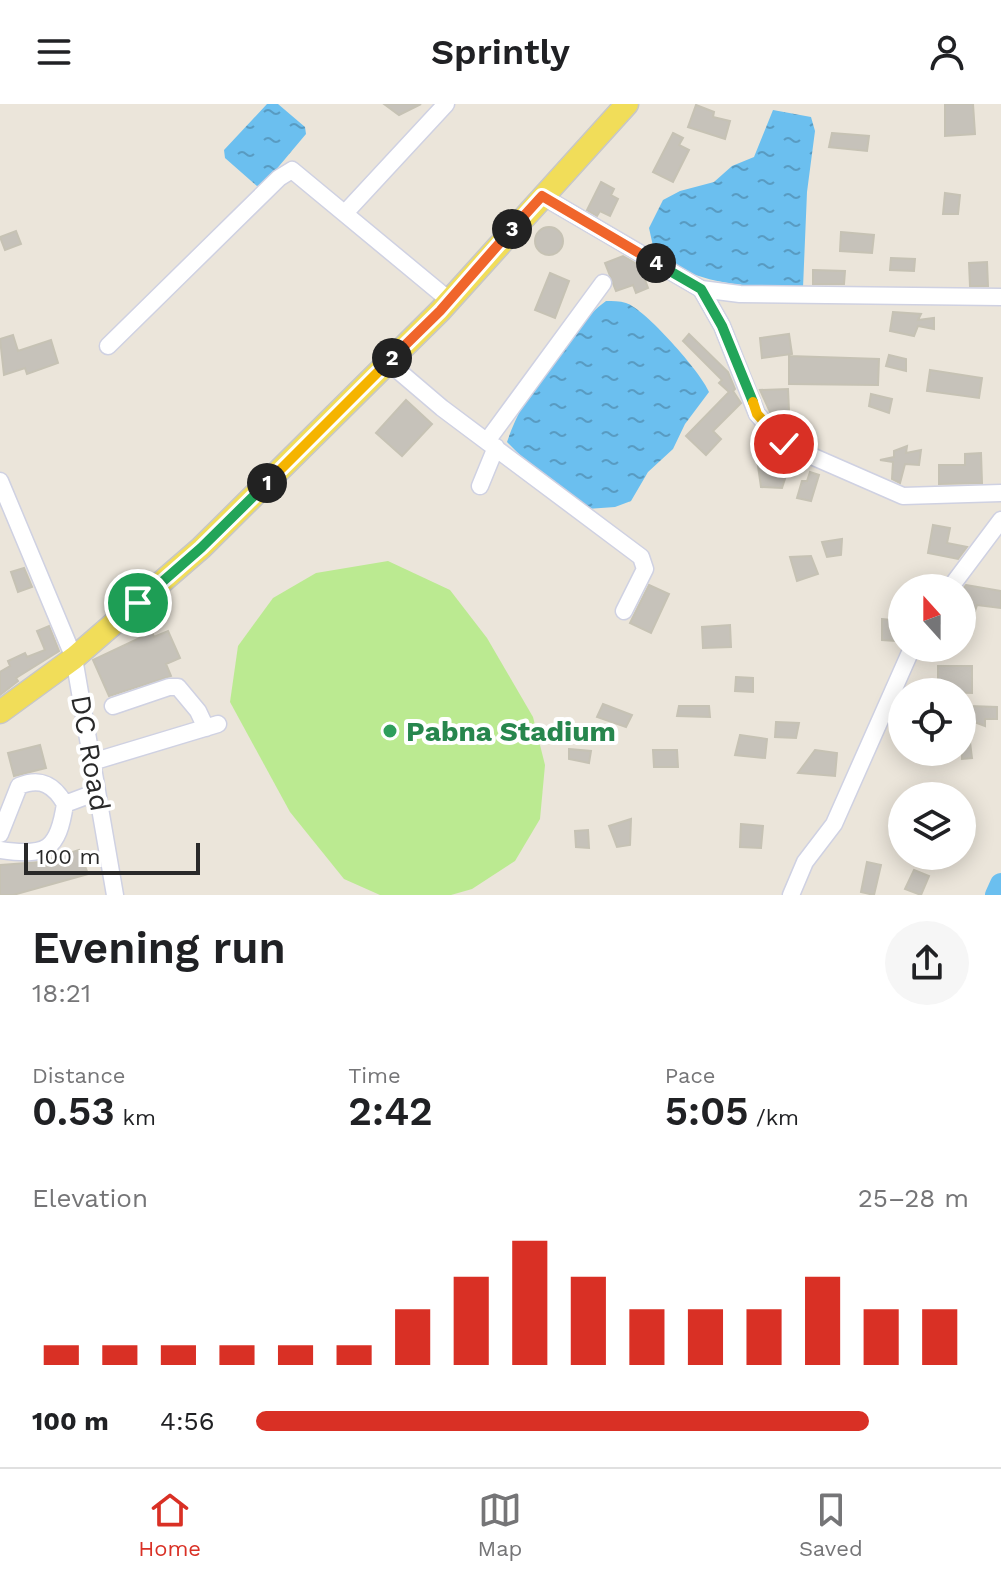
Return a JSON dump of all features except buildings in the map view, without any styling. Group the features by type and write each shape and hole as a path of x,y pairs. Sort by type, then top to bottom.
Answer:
{"main road":[{"path":"0,712 74,658 201,548 449,300 627,104"}],"street":[{"path":"345,213 446,104"},
{"path":"108,346 279,178 292,170 449,300"},
{"path":"542,196 701,289 740,294 1001,297"},
{"path":"480,486 491,444 603,283"},
{"path":"701,289 722,326 757,414 784,444 903,496 1001,493"},
{"path":"388,362 641,557 645,569 624,611"},
{"name":"DC Road","path":"0,481 74,658 115,895"},
{"path":"960,574 1001,520"},
{"path":"791,895 805,862 834,824 906,662"},
{"path":"92,762 212,726 178,687 169,687 113,706"},
{"path":"0,834 19,786 38,781 50,785 65,804"},
{"path":"65,804 97,792"},
{"path":"0,850 50,847 57,841 65,804"}],"green space":[{"name":"Pabna Stadium","path":"388,561 450,590 487,638 533,717 545,765 540,819 515,861 472,889 451,895 380,895 344,879 290,812 230,702 238,646 273,598 316,573"}],"water":[{"path":"267,104 278,104 305,127 306,134 264,184 257,186 225,158 224,150"},
{"path":"773,110 811,117 815,131 807,192 803,288 726,283 691,273 655,255 649,228 663,200 680,191 714,182 732,166 754,157"},
{"path":"606,301 626,303 646,316 684,357 709,392 685,424 673,449 648,472 631,501 615,507 587,509 531,466 507,442 535,384 561,346"}],"waterway":[{"path":"996,895 1001,884"}],"place":[{"name":"Pabna Stadium","path":"390,731"}],"route":[{"path":"138,603 201,548 440,311 542,196 701,289 722,326 757,414 784,444"}]}
